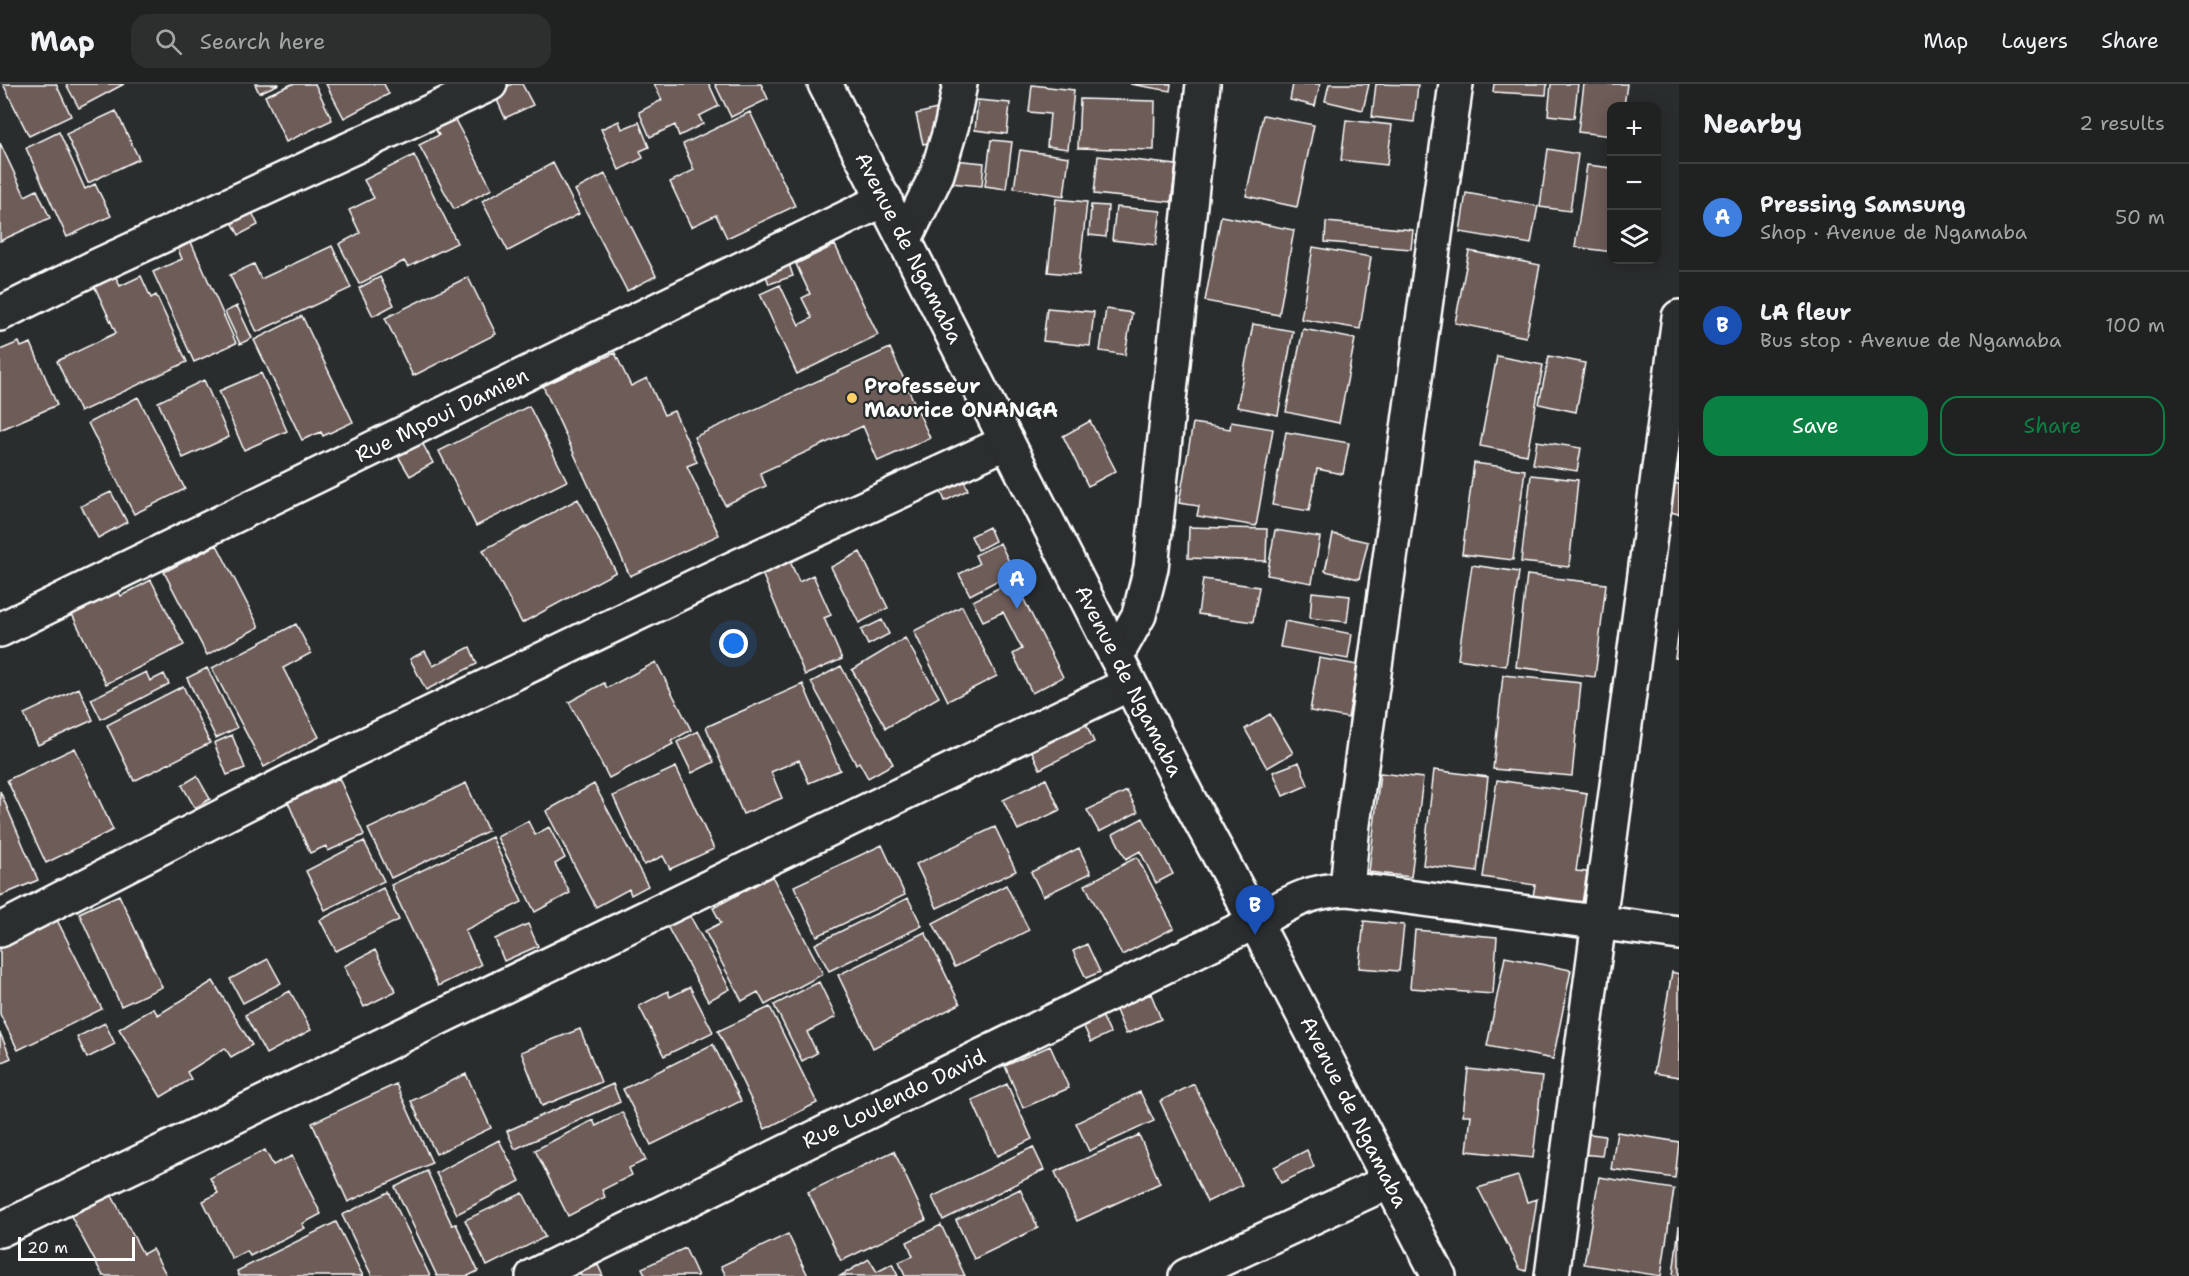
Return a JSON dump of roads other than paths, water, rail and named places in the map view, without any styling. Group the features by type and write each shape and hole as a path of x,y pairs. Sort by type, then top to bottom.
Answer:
{"street":[{"path":"0,314 98,266 490,84"},
{"name":"Avenue de Ngamaba","path":"825,84 1186,796 1256,922 1439,1276"},
{"path":"905,239 937,174 952,124 960,84"},
{"path":"0,1230 1123,670 1151,568 1203,84"},
{"path":"1347,889 1354,812 1456,84"},
{"name":"Rue Mpoui Damien","path":"0,630 885,199"},
{"path":"1552,1276 1679,317"},
{"path":"0,930 302,775 695,586 1007,442"},
{"name":"Rue Loulendo David","path":"534,1276 1256,922 1303,896 1324,890 1347,889 1679,933"},
{"path":"1186,1276 1390,1181"}],"place":[{"name":"Professeur Maurice ONANGA","path":"852,398"},
{"name":"Pressing Samsung","path":"1017,609"},
{"name":"LA fleur","path":"1255,935"}]}
